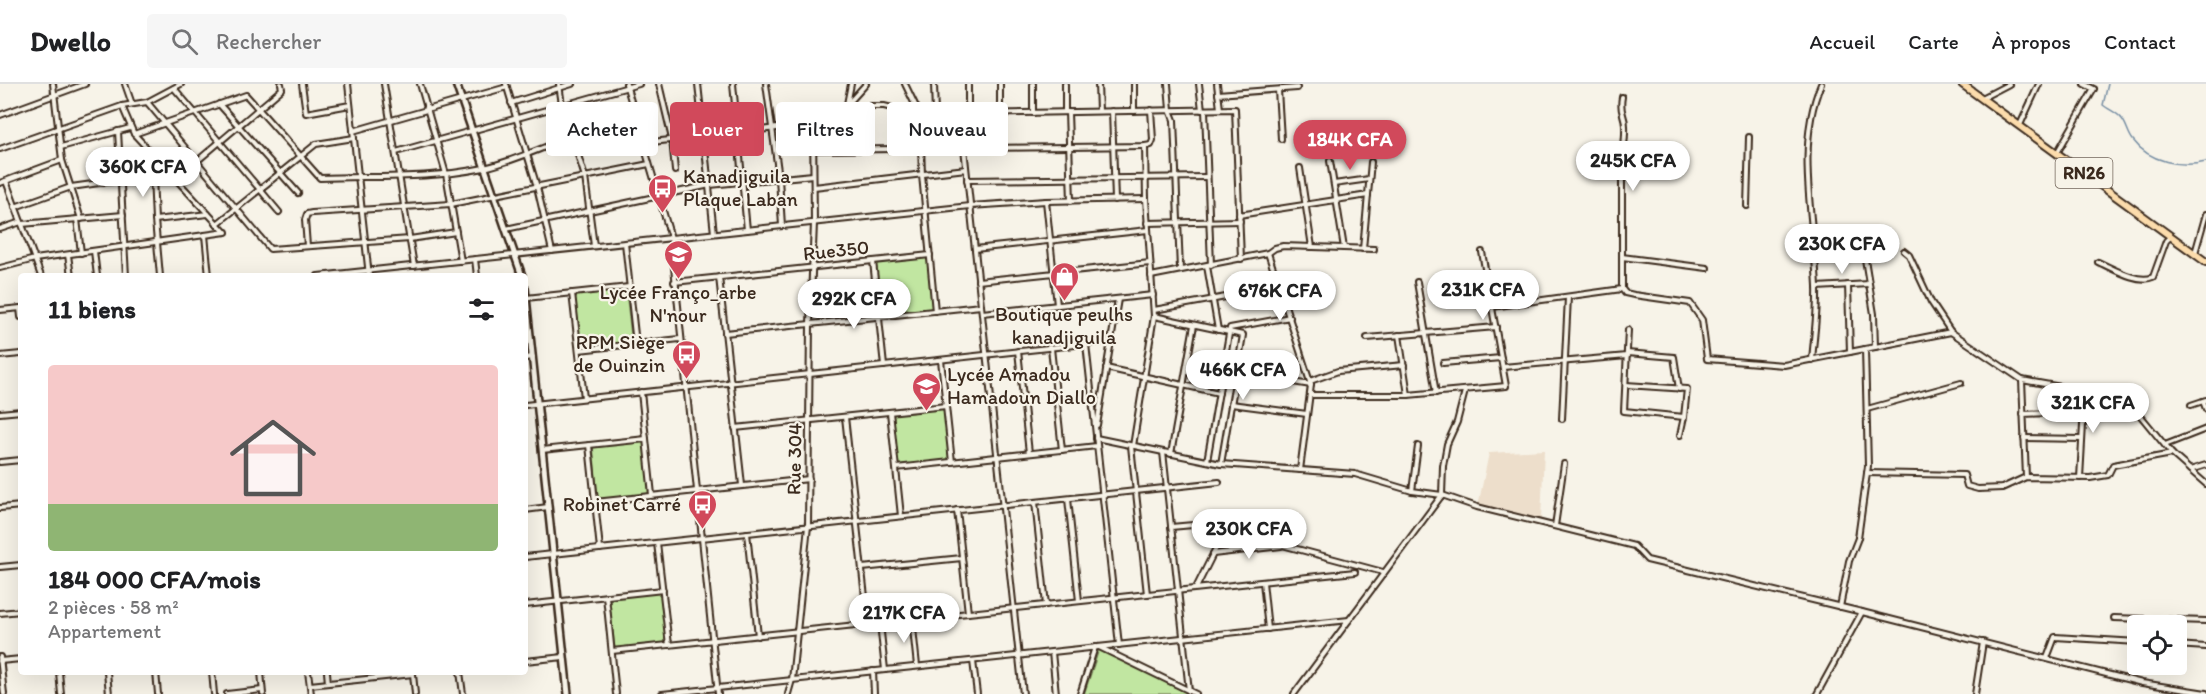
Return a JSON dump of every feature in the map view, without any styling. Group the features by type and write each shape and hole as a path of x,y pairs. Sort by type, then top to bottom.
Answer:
{"main road":[{"name":"RN26","path":"1962,84 2206,262"}],"street":[{"path":"53,84 62,160 79,219 81,253"},
{"path":"0,115 85,84"},
{"path":"124,84 132,105"},
{"path":"0,149 122,106 147,102 181,84"},
{"path":"176,179 282,89 281,84"},
{"path":"302,84 306,112 350,105"},
{"path":"348,84 369,273 475,259 970,206 1046,201 1146,199"},
{"path":"384,84 414,266"},
{"path":"420,84 446,174 461,261"},
{"path":"456,84 521,273"},
{"path":"512,103 559,86 572,84"},
{"path":"572,102 639,84"},
{"path":"659,84 670,131"},
{"path":"698,84 700,102"},
{"path":"733,84 734,102"},
{"path":"766,84 779,178 782,226"},
{"path":"847,102 851,84"},
{"path":"850,102 866,84"},
{"path":"905,84 914,102"},
{"path":"934,84 934,102"},
{"path":"968,84 968,102"},
{"path":"1000,84 1000,102"},
{"path":"1033,84 1033,113"},
{"path":"1065,84 1071,201"},
{"path":"1098,84 1099,111"},
{"path":"1134,84 1134,111"},
{"path":"1168,84 1177,178 1180,270"},
{"path":"1199,84 1204,110 1208,177 1209,265 1218,330"},
{"path":"1217,84 1220,109"},
{"path":"1812,360 1817,287 1809,208 1809,127 1821,84"},
{"path":"1981,98 2009,84"},
{"path":"2020,126 2039,84"},
{"path":"2057,153 2094,90 2084,84"},
{"path":"353,131 506,86 537,187 543,221 552,251"},
{"path":"559,86 562,102"},
{"path":"627,86 632,102"},
{"path":"174,88 279,212"},
{"path":"1218,94 1298,88"},
{"path":"1278,90 1281,139"},
{"path":"134,134 246,95 320,178 446,174 485,167 546,147"},
{"path":"1622,97 1619,110 1625,123 1620,164 1623,180 1622,289 1625,293 1634,295 1690,303 1702,320 1707,359 1784,365 1951,332"},
{"path":"147,102 270,249 410,239 456,232"},
{"path":"219,104 298,193"},
{"path":"0,268 35,259 226,232 134,134 122,106"},
{"path":"1008,113 1235,109 1241,259"},
{"path":"396,152 546,110"},
{"path":"1112,111 1115,200"},
{"path":"1008,148 1151,145 1153,140 1151,111"},
{"path":"61,147 130,128"},
{"path":"764,130 776,129"},
{"path":"118,131 126,273"},
{"path":"1747,206 1749,137"},
{"path":"218,224 316,144 354,138"},
{"path":"1145,146 1146,199 1154,313 1132,446 1147,594"},
{"path":"152,153 160,273"},
{"path":"578,156 585,177 594,246"},
{"path":"647,156 671,238 718,694"},
{"path":"674,156 675,171"},
{"path":"707,156 714,233"},
{"path":"739,156 747,230"},
{"name":"Rue 304","path":"788,694 792,680 808,526 810,324 814,223 813,156"},
{"path":"921,156 934,311"},
{"path":"965,156 1023,694"},
{"path":"0,183 62,160"},
{"path":"1330,161 1344,248"},
{"path":"1363,249 1371,162"},
{"path":"307,246 305,220 307,214 362,208 452,204 649,164"},
{"path":"1300,168 1312,247"},
{"path":"814,188 966,170"},
{"path":"506,229 710,184 813,175"},
{"path":"968,180 1208,177"},
{"path":"1334,184 1369,179"},
{"path":"15,207 70,187 121,180"},
{"path":"6,181 40,273"},
{"path":"1148,223 1209,222 1368,195"},
{"path":"1046,201 1058,305"},
{"path":"155,220 208,214"},
{"path":"2194,254 2206,214"},
{"path":"0,230 22,223 123,215"},
{"path":"975,249 1148,230"},
{"path":"204,235 209,273"},
{"path":"2098,262 2135,278 2153,277 2166,241 2171,236"},
{"path":"624,243 636,344"},
{"path":"1151,276 1268,253 1283,246 1374,249"},
{"path":"94,251 97,273"},
{"path":"1904,251 1909,255 1931,302 1951,332 2022,380 2085,389 2140,415 2172,454 2206,484"},
{"path":"1310,395 1408,395 1506,386 1482,252"},
{"path":"1268,253 1311,383 1299,470"},
{"path":"1814,256 1864,253 1874,314 1875,347"},
{"path":"68,255 70,273"},
{"name":"Rue350","path":"674,282 930,255"},
{"path":"1622,257 1707,268"},
{"path":"475,259 477,273"},
{"path":"873,261 884,366"},
{"path":"978,281 1150,263"},
{"path":"719,278 742,486"},
{"path":"1417,282 1436,393"},
{"path":"1817,287 1869,284"},
{"path":"1848,285 1850,352"},
{"path":"528,298 629,287"},
{"path":"1154,313 1213,299 1281,287"},
{"path":"1492,307 1622,289"},
{"path":"573,293 584,398"},
{"path":"982,313 1153,295"},
{"path":"1562,419 1568,297"},
{"path":"1096,431 1118,299"},
{"path":"725,333 981,306"},
{"path":"0,310 18,308"},
{"path":"1154,313 1194,325 1243,335 1221,464"},
{"path":"528,315 568,694"},
{"path":"1207,461 1230,328 1290,317"},
{"path":"1171,454 1194,325"},
{"path":"1366,338 1496,327"},
{"path":"1628,330 1624,411 1684,417"},
{"path":"1400,335 1408,395"},
{"path":"579,350 680,339"},
{"path":"528,405 1112,341"},
{"path":"1086,344 1119,645"},
{"path":"1051,348 1062,450"},
{"path":"1840,607 1849,561 1858,538 1867,473 1865,349"},
{"path":"1018,351 1029,453"},
{"path":"0,356 18,354"},
{"path":"1503,368 1627,355 1674,357 1679,389"},
{"path":"528,358 533,357"},
{"path":"1443,363 1501,358"},
{"path":"941,360 952,462"},
{"path":"1236,373 1311,383 1338,371 1404,365"},
{"path":"1106,368 1219,393"},
{"path":"2022,380 2026,477"},
{"path":"1867,408 1961,383"},
{"path":"1626,385 1687,389 1680,435"},
{"path":"2080,478 2085,389"},
{"path":"1294,694 1442,495 1443,466 1447,444 1457,422 1466,391"},
{"path":"641,392 652,495"},
{"path":"2192,405 2205,401 2206,409"},
{"path":"1231,404 1307,414"},
{"path":"735,428 946,406"},
{"path":"0,413 18,411"},
{"path":"890,412 902,516"},
{"path":"2024,414 2050,413 2084,416"},
{"path":"845,417 868,624"},
{"path":"2165,446 2206,429"},
{"path":"1096,438 1221,464 1355,474 1413,491 1442,495 1634,546 1647,560 2142,683 2206,693"},
{"path":"2024,438 2082,439"},
{"path":"542,450 646,439"},
{"path":"589,445 600,549"},
{"path":"896,468 1097,446"},
{"path":"1413,491 1418,446"},
{"path":"1163,452 1189,691"},
{"path":"1867,473 1964,475 1967,486 1978,489 2002,488 2026,477 2080,478 2108,475 2113,465 2172,454"},
{"path":"0,462 18,460"},
{"path":"1555,526 1564,464"},
{"path":"2190,470 2206,465"},
{"path":"595,502 809,479"},
{"path":"528,557 1219,483"},
{"path":"1068,499 1079,601"},
{"path":"1035,502 1046,605"},
{"path":"0,508 18,506"},
{"path":"528,510 548,507"},
{"path":"957,510 968,613"},
{"path":"1171,527 1204,524 1383,572"},
{"path":"1196,589 1225,530"},
{"path":"747,533 758,636"},
{"path":"657,543 669,645"},
{"path":"1213,554 1283,545"},
{"path":"862,568 962,558"},
{"path":"0,567 18,565"},
{"path":"612,651 1355,572"},
{"path":"1263,582 1268,629"},
{"path":"528,605 663,590"},
{"path":"606,596 616,694"},
{"path":"0,613 18,611"},
{"path":"1817,694 1862,612"},
{"path":"2114,618 2206,621"},
{"path":"912,619 917,667"},
{"path":"662,694 1349,620"},
{"path":"880,623 885,670"},
{"path":"2047,658 2055,637 2127,641"},
{"path":"1975,694 1983,642"},
{"path":"2187,645 2206,646"},
{"path":"1097,647 1196,694"},
{"path":"1080,694 1097,647"},
{"path":"1052,652 1056,694"},
{"path":"528,661 564,657"},
{"path":"4,694 0,660 18,659"},
{"path":"974,660 977,694"},
{"path":"873,671 874,694"},
{"path":"59,675 61,694"},
{"path":"107,675 109,694"},
{"path":"156,675 158,694"},
{"path":"212,675 214,694"},
{"path":"227,694 263,692 261,675"},
{"path":"308,675 311,694"},
{"path":"327,675 328,683"},
{"path":"365,675 366,679"},
{"path":"310,685 397,675"},
{"path":"413,675 416,694"},
{"path":"460,675 463,694"}],"shaded area":[{"path":"1544,450 1541,520 1478,506 1489,453"}],"green space":[{"path":"927,257 933,310 882,316 876,263"},
{"path":"626,290 632,343 580,348 575,295"},
{"path":"944,407 950,460 898,465 893,413"},
{"path":"644,441 650,494 598,499 593,447"},
{"path":"661,592 666,645 615,650 609,597"},
{"path":"1099,649 1190,694 1084,694"}],"waterway":[{"path":"2108,84 2103,105 2120,117 2131,138 2140,148 2166,162 2186,164 2206,162"}],"place":[{"name":"Kanadjiguila Plaque Laban","path":"662,214"},
{"name":"Lycée Franço_arbe N'nour","path":"678,280"},
{"name":"Boutique peulhs kanadjiguila","path":"1064,302"},
{"name":"RPM Siège de Ouinzin","path":"686,380"},
{"name":"Lycée Amadou Hamadoun Diallo","path":"926,412"},
{"name":"Robinet Carré","path":"702,530"}]}
